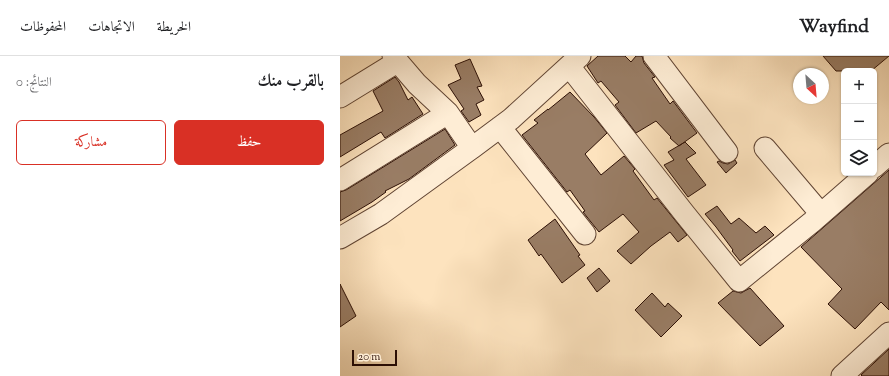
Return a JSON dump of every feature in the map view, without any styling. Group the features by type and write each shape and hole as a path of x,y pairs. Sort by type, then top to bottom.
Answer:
{"street":[{"path":"654,56 727,152"},
{"path":"340,97 395,59 421,89 448,113 472,148"},
{"path":"340,238 381,214 511,119 575,61 684,213 739,281 821,214 865,176"},
{"path":"340,180 448,113"},
{"path":"500,127 585,234"},
{"path":"765,148 821,214"},
{"path":"877,164 889,154"},
{"path":"842,376 889,333"}],"building":[{"path":"598,56 625,56 631,62 636,56 642,56 644,63 655,77 652,78 670,104 673,101 697,133 679,146 670,138 671,137 656,121 636,133 615,105 619,102 601,81 598,83 587,66"},
{"path":"823,56 889,56 875,68 841,68 841,71 836,71"},
{"path":"470,59 482,86 477,87 484,100 476,104 481,115 469,122 461,111 464,109 448,85 461,79 455,65"},
{"path":"395,77 408,100 412,97 423,114 385,138 381,132 340,157 340,135 383,111 373,91"},
{"path":"570,92 607,133 585,154 601,175 624,156 635,169 633,171 654,200 657,198 687,235 678,242 670,232 651,246 631,264 617,251 639,232 623,214 599,232 583,212 585,211 570,190 567,192 522,135 538,123 534,120"},
{"path":"445,129 455,145 409,179 385,191 386,192 372,202 340,221 340,192 346,190"},
{"path":"685,142 696,153 686,159 706,185 688,197 664,165 674,160 668,152"},
{"path":"735,160 737,163 726,173 717,162 719,161 728,164"},
{"path":"889,170 889,310 881,302 855,329 828,304 842,289 801,247"},
{"path":"717,206 731,224 739,218 756,233 765,226 774,235 740,261 705,214"},
{"path":"555,219 580,255 578,256 585,265 562,283 541,254 539,256 528,240"},
{"path":"599,268 610,281 597,292 587,278"},
{"path":"340,284 356,316 340,327"},
{"path":"750,288 784,326 760,346 718,303 733,291 741,293"},
{"path":"652,293 665,307 668,303 682,316 661,337 635,310"},
{"path":"889,349 889,376 861,375"}]}
